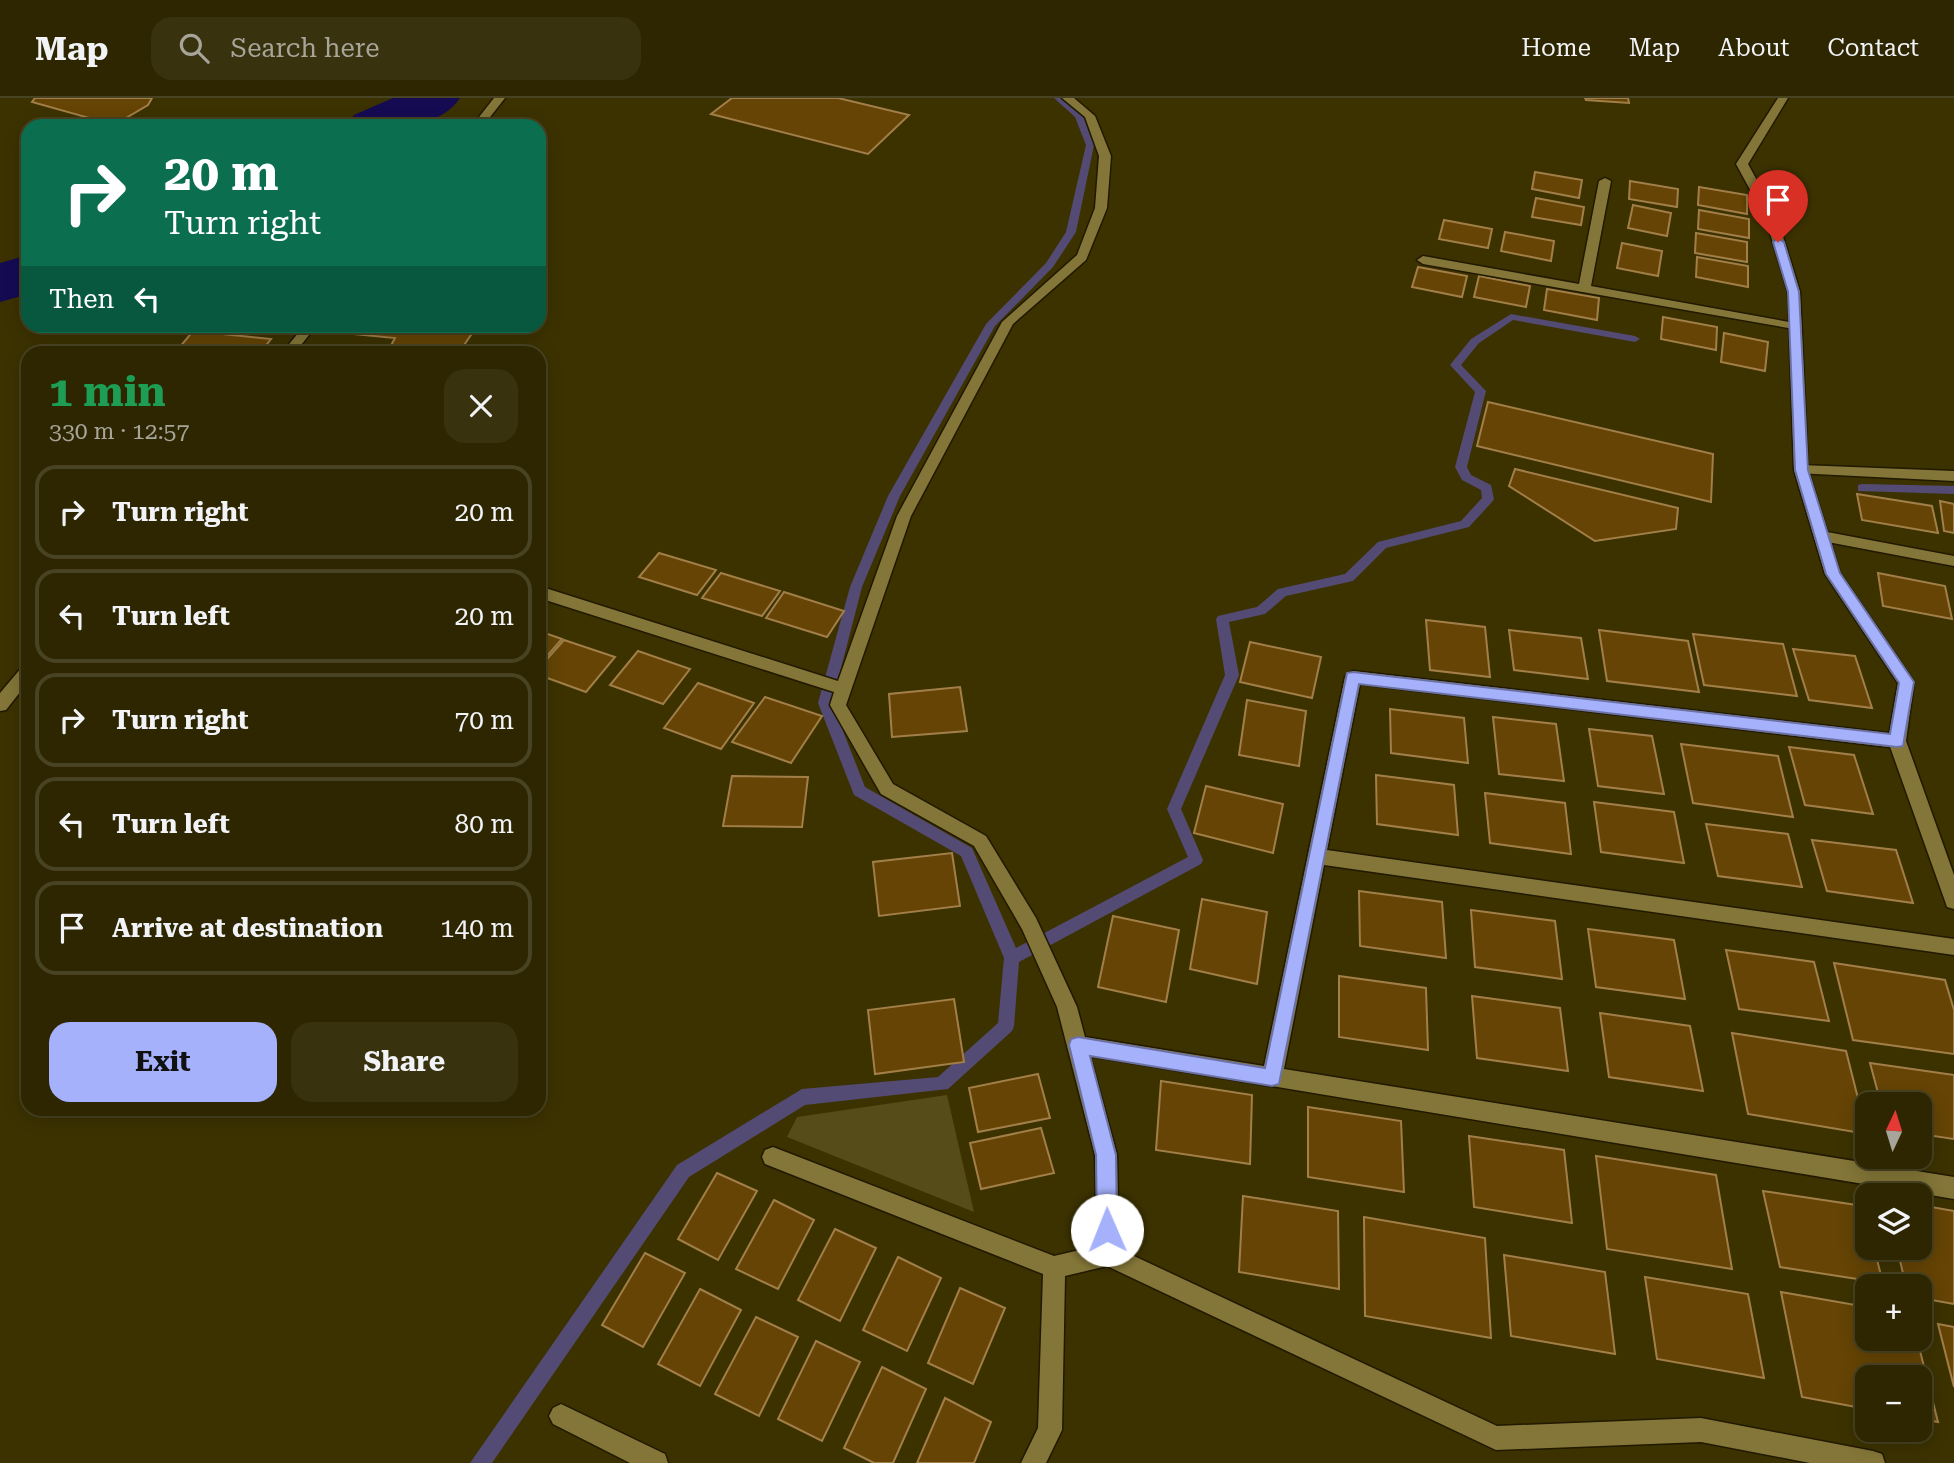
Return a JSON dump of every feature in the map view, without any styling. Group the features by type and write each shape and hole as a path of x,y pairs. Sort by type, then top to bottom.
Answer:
{"street":[{"path":"483,119 500,98"},
{"path":"1067,98 1090,116 1105,156 1101,208 1083,257 1009,322 904,516 838,705 887,789 980,841 1029,924 1067,1007 1106,1155 1108,1255"},
{"path":"1783,98 1742,164 1771,217 1794,292 1801,470 1833,574 1906,682 1897,741 1954,901"},
{"path":"1584,289 1605,181"},
{"path":"1423,260 1795,327"},
{"path":"1801,470 1954,476"},
{"path":"1822,536 1954,561"},
{"path":"546,594 844,689"},
{"path":"1272,1077 1353,677 1897,741"},
{"path":"0,705 21,680"},
{"path":"1317,856 1954,947"},
{"path":"1078,1045 1954,1188"},
{"path":"773,1157 1054,1267 1108,1255 1496,1438 1701,1430 1872,1463"},
{"path":"1034,1463 1050,1430 1054,1267"},
{"path":"561,1416 656,1463"}],"shaded area":[{"path":"947,1095 974,1212 787,1137 797,1117"}],"building":[{"path":"35,98 152,98 148,105 124,119 93,119 32,102"},
{"path":"732,98 838,98 909,115 868,154 711,114"},
{"path":"1585,98 1628,98 1629,103 1586,100"},
{"path":"1535,172 1582,180 1579,198 1532,189"},
{"path":"1630,181 1678,189 1677,207 1629,199"},
{"path":"1699,187 1747,195 1747,214 1698,205"},
{"path":"1536,198 1584,207 1581,225 1532,217"},
{"path":"1633,205 1671,213 1667,236 1628,228"},
{"path":"1699,210 1749,219 1749,238 1698,229"},
{"path":"1444,220 1492,229 1488,248 1439,239"},
{"path":"1505,232 1554,241 1551,261 1501,251"},
{"path":"1696,233 1747,242 1747,262 1695,253"},
{"path":"1622,243 1662,251 1658,276 1617,268"},
{"path":"1697,257 1748,266 1748,287 1696,277"},
{"path":"1418,267 1467,276 1462,297 1412,287"},
{"path":"1479,276 1530,286 1526,307 1474,297"},
{"path":"1547,289 1599,298 1597,320 1544,310"},
{"path":"1663,317 1717,327 1716,350 1661,339"},
{"path":"191,333 271,339 265,346 181,346"},
{"path":"342,333 472,333 463,346 391,346 395,338"},
{"path":"1724,333 1768,342 1765,371 1721,362"},
{"path":"1488,402 1713,454 1711,502 1477,446"},
{"path":"1515,469 1678,508 1676,529 1595,541 1509,486"},
{"path":"1857,494 1932,506 1938,533 1862,520"},
{"path":"1940,501 1954,504 1954,533 1944,531"},
{"path":"659,553 716,570 697,595 639,577"},
{"path":"721,573 780,591 762,616 702,598"},
{"path":"1878,573 1945,586 1952,619 1883,606"},
{"path":"784,592 844,611 827,637 766,618"},
{"path":"1426,620 1485,627 1490,677 1430,670"},
{"path":"1509,630 1581,638 1588,679 1514,670"},
{"path":"1599,630 1688,641 1699,692 1607,681"},
{"path":"546,633 562,639 546,657"},
{"path":"1693,634 1783,644 1797,696 1704,685"},
{"path":"564,640 615,657 586,692 546,678 546,660"},
{"path":"1250,642 1321,657 1312,698 1240,682"},
{"path":"1793,649 1855,656 1872,708 1809,700"},
{"path":"638,651 690,669 663,704 610,685"},
{"path":"698,683 754,703 721,749 664,728"},
{"path":"960,687 967,731 892,737 889,694"},
{"path":"765,697 822,716 791,763 732,742"},
{"path":"1247,700 1306,711 1299,766 1239,755"},
{"path":"1390,709 1464,718 1468,763 1391,753"},
{"path":"1493,717 1556,724 1564,781 1499,774"},
{"path":"1589,729 1652,736 1664,794 1598,786"},
{"path":"1681,744 1778,756 1793,817 1693,803"},
{"path":"1789,747 1854,755 1873,814 1805,805"},
{"path":"1376,775 1454,785 1458,835 1377,824"},
{"path":"732,776 808,777 802,827 723,826"},
{"path":"1206,786 1283,804 1273,853 1194,833"},
{"path":"1485,793 1565,803 1571,854 1490,843"},
{"path":"1594,802 1674,812 1684,863 1601,852"},
{"path":"1706,824 1788,834 1802,887 1718,876"},
{"path":"1812,840 1896,850 1913,903 1827,891"},
{"path":"952,853 960,906 879,916 873,862"},
{"path":"1359,891 1442,902 1446,958 1360,946"},
{"path":"1202,899 1267,912 1257,984 1190,969"},
{"path":"1471,910 1555,921 1562,979 1475,967"},
{"path":"1113,916 1179,930 1166,1002 1098,987"},
{"path":"1588,929 1674,940 1685,999 1596,987"},
{"path":"1726,950 1814,962 1829,1021 1739,1009"},
{"path":"1834,963 1945,980 1954,1010 1954,1054 1853,1040"},
{"path":"1339,976 1426,988 1428,1050 1339,1037"},
{"path":"1472,996 1560,1008 1568,1071 1477,1058"},
{"path":"954,999 964,1062 875,1074 868,1010"},
{"path":"1600,1013 1690,1026 1703,1091 1609,1077"},
{"path":"1732,1033 1846,1051 1856,1092 1855,1132 1748,1114"},
{"path":"1870,1063 1954,1075 1954,1139 1932,1136 1932,1092 1878,1092"},
{"path":"1038,1074 1050,1118 978,1132 969,1088"},
{"path":"1161,1081 1252,1095 1250,1164 1156,1150"},
{"path":"1308,1107 1401,1121 1404,1192 1308,1177"},
{"path":"1041,1128 1054,1173 981,1189 970,1143"},
{"path":"1469,1136 1564,1150 1572,1223 1474,1207"},
{"path":"1596,1156 1716,1175 1732,1269 1607,1249"},
{"path":"717,1173 757,1191 718,1260 678,1239"},
{"path":"1763,1191 1855,1205 1855,1260 1877,1260 1881,1274 1855,1274 1855,1279 1780,1267"},
{"path":"1243,1196 1338,1211 1339,1289 1239,1272"},
{"path":"774,1200 814,1220 778,1289 736,1269"},
{"path":"1932,1207 1954,1211 1954,1304 1932,1300 1932,1274 1903,1274 1900,1260 1932,1260"},
{"path":"1364,1217 1485,1238 1491,1338 1365,1316"},
{"path":"835,1229 876,1248 840,1321 798,1300"},
{"path":"645,1253 685,1273 643,1347 602,1325"},
{"path":"1504,1255 1605,1272 1615,1354 1511,1336"},
{"path":"898,1257 941,1278 907,1351 863,1330"},
{"path":"1645,1277 1748,1294 1764,1378 1657,1359"},
{"path":"960,1288 1005,1308 973,1384 928,1363"},
{"path":"700,1289 741,1310 700,1386 658,1364"},
{"path":"1781,1292 1855,1305 1855,1351 1920,1351 1924,1365 1855,1365 1855,1407 1802,1397"},
{"path":"756,1317 798,1337 759,1416 715,1394"},
{"path":"1938,1324 1954,1327 1954,1387"},
{"path":"816,1341 860,1362 822,1441 778,1419"},
{"path":"882,1367 926,1389 893,1463 874,1463 844,1448"},
{"path":"945,1398 991,1422 974,1463 917,1463"},
{"path":"1932,1398 1938,1422 1932,1421"}],"waterway":[{"path":"388,119 435,98"},
{"path":"1012,958 967,852 859,791 825,703 856,587 894,496 991,324 1050,265 1071,232 1090,145 1079,116 1058,98"},
{"path":"0,284 21,276"},
{"path":"1012,958 1196,860 1174,809 1232,675 1222,619 1261,611 1282,592 1349,578 1382,545 1465,524 1488,499 1487,488 1466,477 1461,467 1481,391 1455,365 1475,341 1511,317 1635,339"},
{"path":"1862,488 1954,490"},
{"path":"480,1463 683,1171 802,1097 942,1084 1006,1026 1012,958"}],"route":[{"path":"1107,1230 1106,1155 1078,1045 1272,1077 1353,677 1897,741 1906,682 1833,574 1801,470 1794,292 1778,242"}]}
